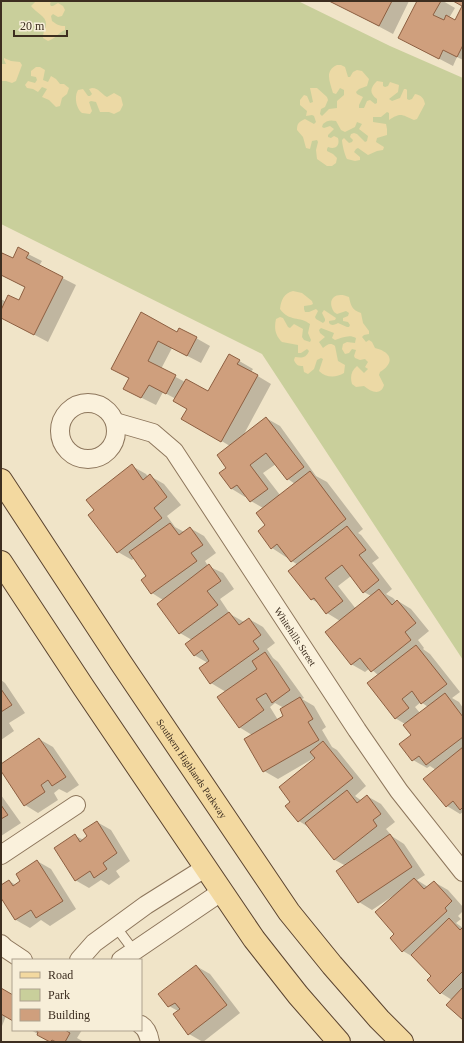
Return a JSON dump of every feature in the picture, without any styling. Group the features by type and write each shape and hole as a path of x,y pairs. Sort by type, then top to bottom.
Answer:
{"main road":[{"name":"Southern Highlands Parkway","path":"1,480 121,663 289,912 332,965 379,1019 402,1042"},
{"path":"1,562 84,688 254,939 298,995 339,1042"}],"street":[{"name":"Whitehills Street","path":"115,422 153,433 174,451 399,791 463,872"},
{"path":"1,855 76,805"},
{"path":"80,959 94,943 146,904 205,868"},
{"path":"127,956 221,892"},
{"path":"1,944 22,959"}],"lane":[{"path":"116,927 127,956"}],"green space":[{"path":"1,1 298,1 390,46 463,78 463,660 262,354 1,224"}],"sand":[{"path":"36,1 51,1 51,6 58,3 63,6 65,10 62,16 58,17 53,14 51,16 53,22 65,26 65,30 48,41 43,38 46,25 45,19 31,6"},
{"path":"4,58 11,61 20,62 22,65 16,81 12,83 1,81 1,64 6,64"},
{"path":"337,65 345,67 348,77 350,77 353,72 357,70 362,71 369,79 367,86 356,92 363,97 359,108 364,108 367,101 370,100 375,104 377,103 377,99 371,90 377,81 383,82 383,86 385,87 388,86 390,82 399,85 398,92 389,99 392,101 400,98 404,89 406,89 407,99 412,99 415,94 417,94 422,97 425,104 417,119 414,120 399,115 389,120 389,113 387,112 381,117 373,117 373,122 386,124 387,135 377,138 376,142 384,147 383,150 368,155 358,148 354,152 360,157 360,160 355,161 347,159 342,140 344,138 349,143 352,142 353,140 350,137 351,134 354,133 365,142 367,141 368,136 359,129 362,124 357,122 355,127 345,132 341,130 336,121 331,120 326,122 322,127 324,128 330,126 334,129 328,137 331,138 334,136 338,138 337,146 333,148 328,147 327,149 327,151 337,158 336,163 332,166 327,166 317,159 317,140 312,141 310,149 306,148 303,137 297,130 297,126 305,119 314,124 316,122 314,116 306,116 307,111 300,105 300,100 304,95 307,96 310,103 313,102 310,88 317,88 327,97 328,100 325,107 321,109 320,114 322,116 329,109 337,108 337,101 344,95 344,90 340,88 336,94 333,93 329,74 330,70"},
{"path":"36,67 40,67 45,70 43,80 48,82 51,76 60,84 64,84 69,88 67,94 62,98 60,106 56,107 49,100 42,97 47,89 42,87 38,92 27,88 25,85 28,81 35,83 37,80 36,77 31,76 31,71"},
{"path":"92,88 98,90 107,97 114,93 121,97 123,105 120,111 114,114 109,112 100,112 96,102 91,101 89,102 92,111 90,114 82,113 77,105 76,99 78,90 83,89 88,96 90,96 92,94 89,89"},
{"path":"293,291 302,293 312,301 313,304 304,306 305,312 316,309 318,311 315,317 316,319 323,323 325,321 322,313 324,310 336,318 335,320 329,321 331,325 338,323 347,327 350,325 348,322 343,321 343,318 348,316 349,313 346,311 337,314 334,312 331,303 336,296 344,295 349,297 352,307 361,313 363,323 369,331 369,334 362,337 366,342 369,340 372,342 375,348 385,352 390,358 388,365 380,372 379,375 384,385 381,391 376,392 364,386 356,387 352,384 351,379 353,370 357,366 364,373 368,369 365,367 368,362 365,359 360,360 355,358 354,356 356,350 352,349 349,353 345,354 342,349 343,344 347,342 355,343 356,338 351,336 335,340 332,338 334,333 321,328 319,330 325,337 319,342 323,348 330,344 335,346 338,361 345,365 344,373 341,375 328,376 319,371 323,359 321,358 317,360 314,369 308,374 304,372 303,366 296,364 294,360 295,357 304,357 309,351 307,349 301,353 298,353 298,345 282,342 276,334 275,328 276,319 280,317 283,318 288,327 290,328 294,324 303,329 302,337 304,340 310,342 311,340 308,333 310,324 287,316 280,309 284,297 287,293"}],"building":[{"path":"329,1 392,1 379,26"},
{"path":"417,1 441,1 433,15 444,20 446,15 455,20 462,6 453,1 463,1 463,45 457,57 443,50 439,59 398,38"},
{"path":"18,247 29,253 26,258 63,277 34,335 1,318 1,310 8,295 19,300 25,287 1,275 2,253 13,258"},
{"path":"141,312 177,332 179,328 197,337 187,356 158,341 148,361 176,375 166,394 149,385 141,398 123,389 129,378 111,369"},
{"path":"229,354 240,360 237,364 258,375 221,442 181,419 187,409 173,401 186,379 208,391"},
{"path":"266,417 304,467 287,480 266,453 250,465 268,489 250,502 237,485 231,489 219,473 226,468 217,455"},
{"path":"132,464 143,480 150,474 167,497 154,508 162,518 117,553 88,515 94,510 86,500"},
{"path":"310,471 346,519 291,562 277,544 271,549 258,531 265,525 256,513"},
{"path":"170,523 179,535 190,527 203,545 191,553 197,561 151,594 141,580 146,576 129,552"},
{"path":"347,526 366,550 359,555 379,580 363,593 342,565 325,578 343,601 326,614 314,598 311,600 288,571"},
{"path":"209,564 221,581 207,591 218,605 179,634 157,604"},
{"path":"379,589 392,605 397,600 416,623 405,632 411,640 371,672 360,658 351,665 325,632"},
{"path":"229,612 239,625 249,618 261,635 253,641 259,649 210,684 199,668 209,661 202,650 194,656 185,644"},
{"path":"416,645 447,684 421,704 412,691 402,699 409,708 395,719 367,683"},
{"path":"265,652 290,690 272,703 266,693 256,699 264,710 239,728 217,697 257,669 252,661"},
{"path":"1,689 12,705 1,712"},
{"path":"445,693 463,717 463,737 426,765 419,756 412,761 399,744 411,735 403,725"},
{"path":"300,697 313,719 308,722 319,740 263,772 244,739 283,716 280,709"},
{"path":"39,738 66,777 52,786 48,780 41,785 45,792 24,806 1,771 1,764"},
{"path":"323,741 353,778 298,822 285,806 290,802 279,787 315,758 310,752"},
{"path":"463,747 463,807 460,810 453,801 446,807 423,779"},
{"path":"347,790 357,803 367,795 381,814 373,820 377,826 334,860 305,823"},
{"path":"1,805 8,815 1,819"},
{"path":"97,821 117,853 103,863 107,869 94,878 90,871 75,881 54,848 75,834 80,842 87,836 83,830"},
{"path":"390,834 412,867 358,903 336,871"},
{"path":"37,860 63,901 36,918 31,910 15,920 1,898 1,885 9,880 13,886 20,881 16,874"},
{"path":"414,878 424,889 434,881 452,901 445,908 447,911 402,952 390,938 394,934 375,912"},
{"path":"449,918 460,930 463,927 463,971 440,994 427,980 431,976 411,955"},
{"path":"196,965 227,1005 188,1035 173,1014 180,1009 175,1003 168,1007 158,994"},
{"path":"463,987 463,1020 446,1005"},
{"path":"1,988 12,994 12,1020 1,1014"},
{"path":"36,1031 67,1031 70,1033 65,1042 56,1042 52,1040 50,1042 37,1035 38,1032"}]}
